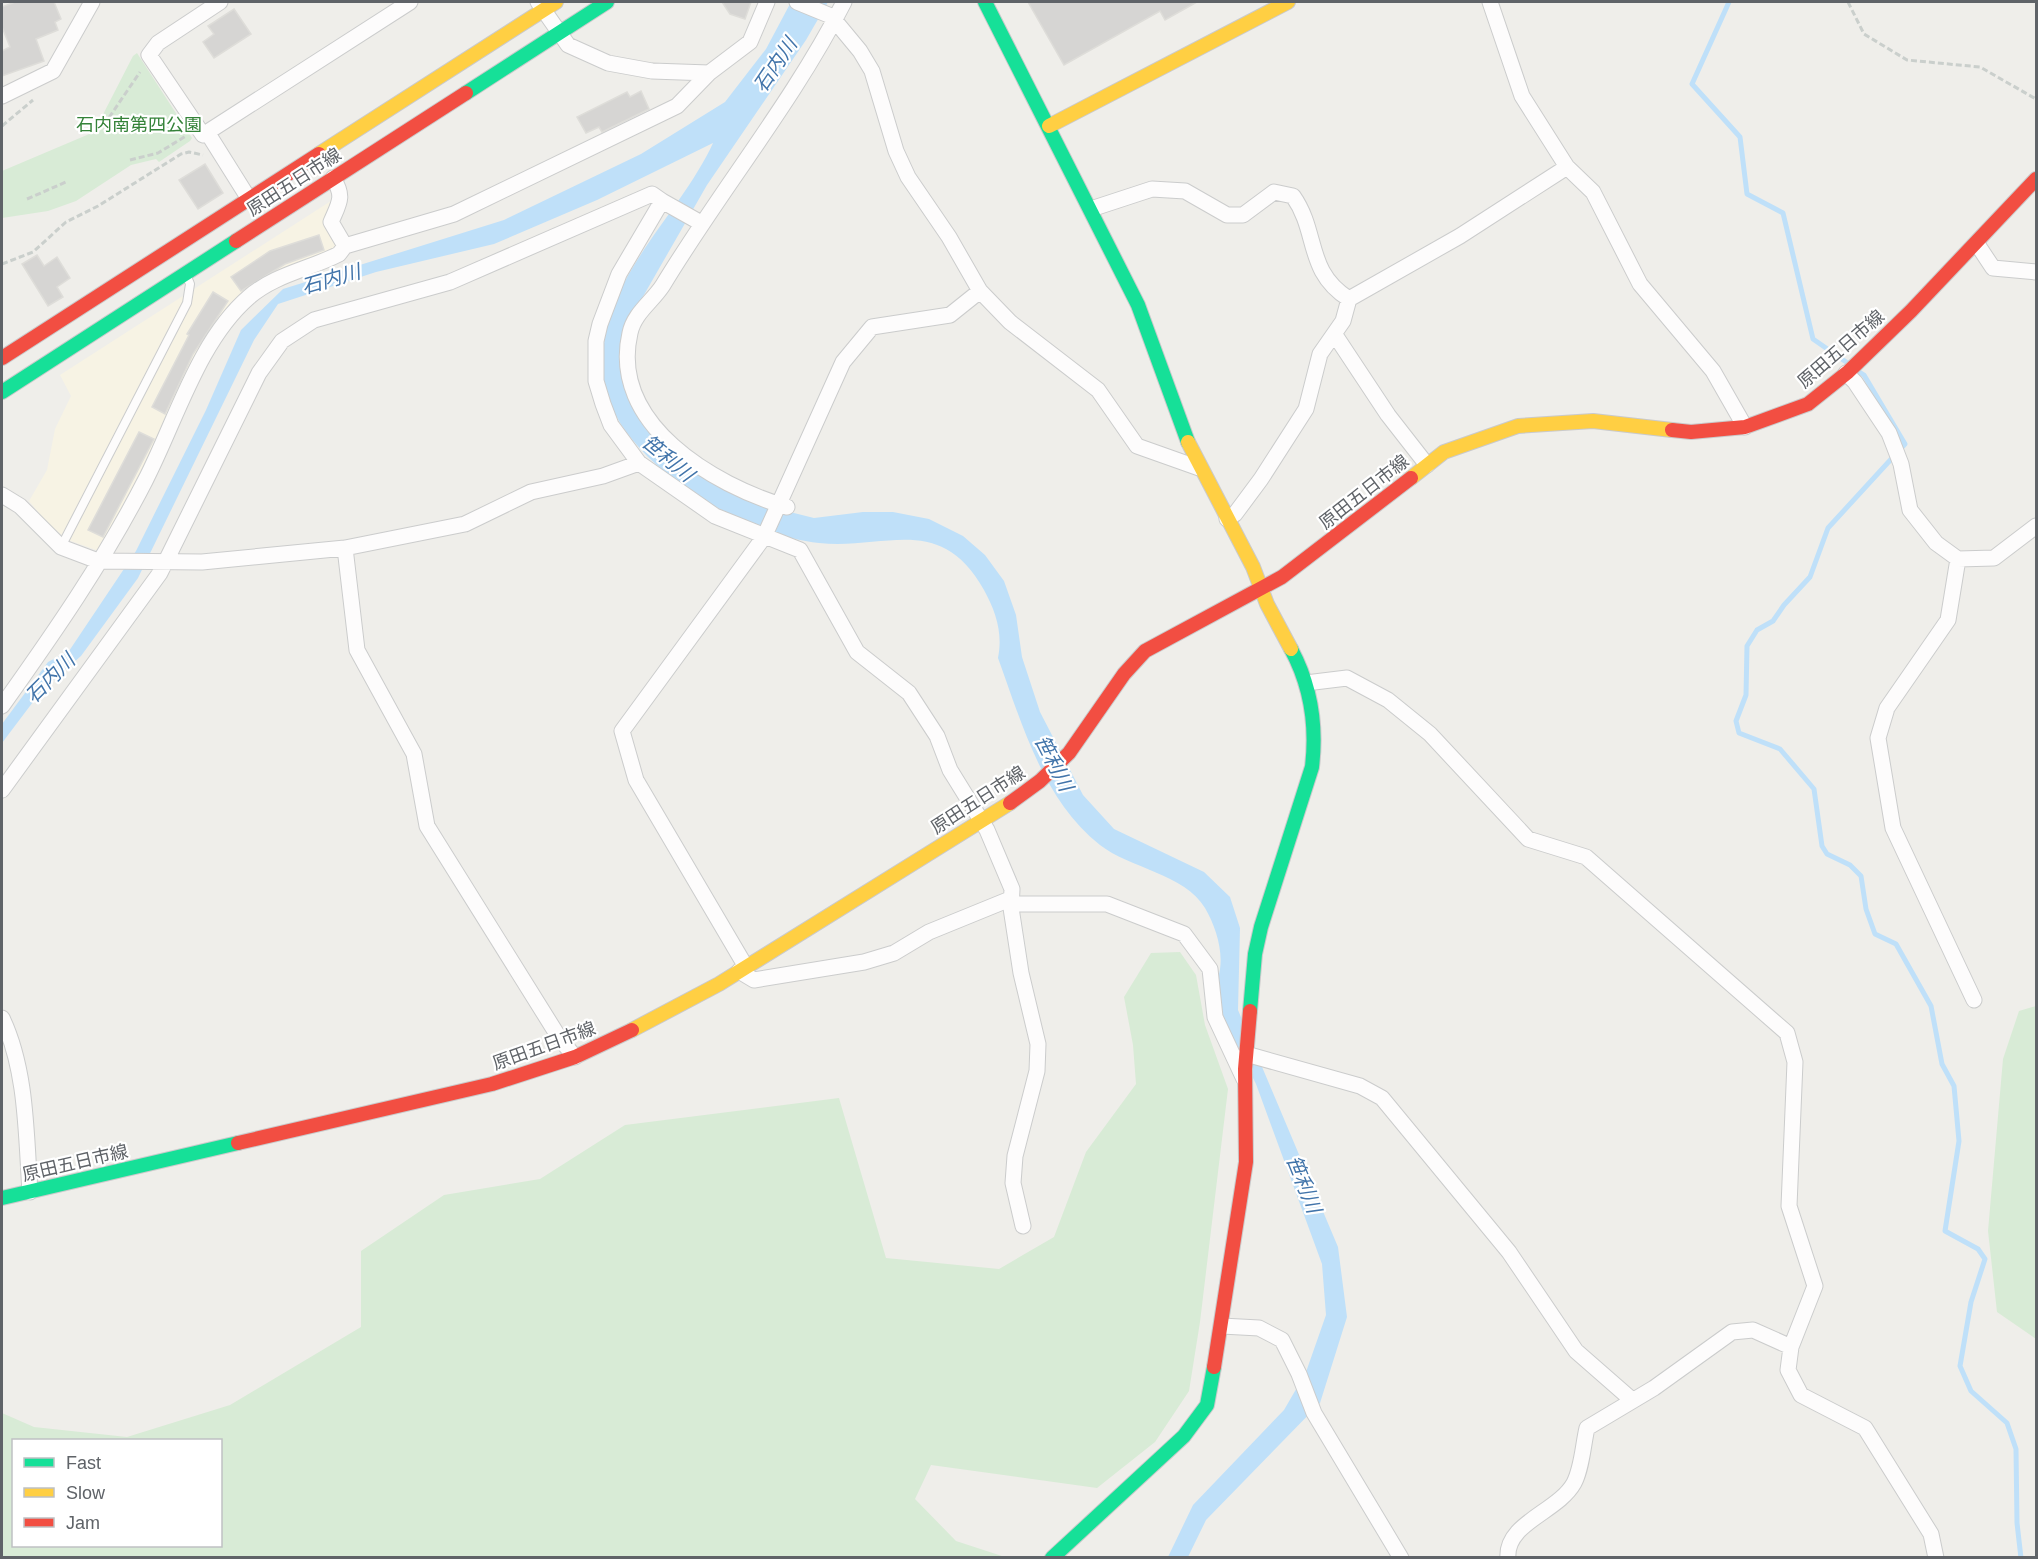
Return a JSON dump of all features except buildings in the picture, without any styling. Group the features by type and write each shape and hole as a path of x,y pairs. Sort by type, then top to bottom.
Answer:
{"main road":[{"name":"原田五日市線","path":"2,393 607,2"},
{"path":"985,2 1138,305 1181,428 1199,468 1253,567 1306,683 1314,718 1312,767 1261,927 1255,954 1246,1069 1246,1162 1222,1326 1207,1405 1184,1436 1052,1557"},
{"path":"1049,126 1288,2"},
{"name":"原田五日市線","path":"2,358 546,4"},
{"name":"原田五日市線","path":"2,1198 492,1084 575,1057 659,1017 743,969 981,821 1045,777 1064,758 1093,722 1124,674 1145,651 1172,634 1262,590 1302,562 1444,452 1518,426 1593,421 1691,432 1745,427 1808,404 1850,370 1977,244 2037,179"}],"street":[{"path":"2,96 53,71 92,2"},
{"path":"220,2 158,43 149,54 249,199"},
{"path":"202,128 410,2"},
{"path":"2,706 102,562 145,481 222,324 250,295 282,277 339,254 345,246 453,214 677,106 709,73 750,42 767,2"},
{"path":"797,2 832,18 860,51 872,71 896,151 908,177 949,237 980,291 1010,322 1098,390 1137,446 1199,468"},
{"path":"782,506 720,480 657,432 643,414 631,388 627,361 630,331 641,311 659,291 698,221 789,96 832,18 844,2"},
{"path":"1490,2 1522,96 1567,166 1593,192 1640,284 1713,371 1745,427"},
{"path":"546,4 558,33 568,45 608,63 652,71 709,73"},
{"path":"1227,519 1235,514 1261,479 1306,409 1320,354 1343,321 1349,299 1460,236 1567,166"},
{"path":"333,178 341,190 341,197 331,222 345,246"},
{"path":"1091,209 1152,189 1185,191 1227,215 1243,214 1274,192 1293,196 1300,206 1323,277 1333,289 1349,299"},
{"path":"2,790 163,562 259,373 269,356 297,329 333,313 404,296 461,278 652,194 698,221"},
{"path":"664,201 619,274 600,324 596,341 596,381 603,404 611,425 639,463 715,516 800,550 857,652 909,693 937,736 950,770 981,821 1012,889 1011,899 1021,972 1038,1044 1037,1071 1015,1156 1013,1183 1023,1226"},
{"path":"1977,244 1993,268 2037,272"},
{"path":"980,291 950,315 872,327 843,362 782,506 765,536 622,731 636,780 743,969 754,980 864,962 894,953 929,932 1011,899"},
{"path":"1335,335 1388,415 1427,465"},
{"path":"1850,370 1855,382 1878,416 1896,453 1910,510 1936,543 1958,559 1994,558 2037,526"},
{"path":"2,495 20,506 61,547 102,562 202,562 345,548 465,524 531,492 603,476 639,463"},
{"path":"345,548 357,650 414,754 427,826 554,1029 575,1057"},
{"path":"1958,559 1947,620 1887,708 1878,738 1893,828 1974,1000"},
{"path":"1306,683 1347,678 1388,700 1430,734 1528,840 1586,857 1787,1034 1795,1062 1789,1206 1815,1286 1791,1347 1788,1370 1801,1395 1865,1428 1931,1534 1936,1557"},
{"path":"1011,899 1016,904 1107,904 1184,933 1210,969 1215,1017 1246,1069 1271,1062 1360,1086 1382,1098 1509,1252 1576,1352 1632,1400"},
{"path":"2,1018 15,1052 19,1074 30,1192"},
{"path":"1222,1326 1259,1328 1282,1340 1299,1374 1314,1413 1401,1557"},
{"path":"1508,1557 1507,1549 1515,1531 1551,1508 1574,1483 1587,1428 1654,1388 1732,1332 1753,1330 1791,1347"}],"lane":[{"path":"61,547 187,303 190,284 185,274"}],"path":[{"path":"1848,2 1863,34 1907,60 1980,67 2037,99"},
{"path":"104,125 149,54"},
{"path":"130,160 162,151 202,128"},
{"path":"2,264 33,252 66,222 98,206 182,154 194,152 210,157"},
{"path":"27,199 66,182"}],"shaded area":[{"path":"334,199 324,221 337,249 250,290 99,551 68,540 48,524 29,501 47,470 55,429 71,396 60,375"}],"green space":[{"name":"石内南第四公園","path":"137,53 192,138 190,141 159,162 156,159 131,165 76,201 48,211 2,218 2,171 94,132 133,56"},
{"path":"1180,952 1196,975 1205,1025 1228,1089 1200,1322 1189,1391 1155,1442 1097,1488 931,1465 915,1499 956,1541 1005,1557 2,1557 2,1413 34,1427 127,1437 230,1405 361,1327 361,1251 444,1195 540,1179 625,1125 839,1098 886,1258 999,1269 1054,1237 1086,1152 1136,1084 1133,1045 1124,997 1151,953"},
{"path":"2036,1006 2036,1339 1997,1312 1988,1231 2003,1059 2019,1011"}],"water":[{"path":"791,2 828,2 806,40 707,185 633,314 623,341 637,413 770,507 814,518 863,512 893,512 929,519 963,536 985,555 1004,581 1016,615 1022,657 1040,712 1083,795 1114,829 1204,872 1230,897 1240,928 1238,1010 1338,1247 1347,1317 1320,1403 1206,1520 1188,1557 1168,1557 1193,1505 1284,1410 1306,1372 1326,1315 1322,1264 1256,1084 1217,1005 1216,991 1221,961 1215,929 1205,908 1196,896 1171,879 1126,860 1100,845 1080,827 1063,806 1049,783 1026,734 998,658 999,631 992,606 967,566 949,551 930,543 889,540 844,544 819,543 789,537 757,526 691,492 636,444 617,417 605,389 602,373 603,349 610,317 620,291 634,265 700,168 713,143 597,200 494,244 376,272 278,304 254,340 138,578 81,656 42,690 2,743 2,724 48,662 69,651 136,551 206,410 241,330 283,289 504,220 641,154 725,102 766,49"}],"waterway":[{"path":"1729,2 1692,84 1740,137 1747,194 1783,213 1813,339 1849,364"},
{"path":"1856,370 1864,375 1905,444 1828,528 1810,577 1784,605 1773,621 1757,630 1747,646 1746,695 1736,721 1739,733 1780,749 1814,789 1822,846 1827,854 1850,865 1861,876 1866,909 1875,934 1896,944 1931,1006 1942,1064 1954,1086 1959,1141 1945,1231 1978,1249 1985,1259 1971,1302 1960,1366 1971,1391 2007,1423 2016,1449 2017,1523 2021,1558"}],"traffic: fast":[{"path":"466,93 607,2"},
{"path":"985,2 1138,305 1188,442"},
{"path":"2,392 236,241"},
{"path":"1250,1011 1255,954 1261,927 1312,767 1314,736 1311,706 1303,677 1291,649"},
{"path":"2,1198 238,1143"},
{"path":"1052,1558 1184,1436 1207,1405 1214,1367"}],"traffic: slow":[{"path":"319,154 556,2"},
{"path":"1049,126 1288,2"},
{"path":"1411,478 1444,452 1518,426 1593,421 1672,430"},
{"path":"1188,442 1253,567 1267,604 1291,649"},
{"path":"632,1030 719,984 1010,803"}],"traffic: jam":[{"path":"236,241 466,93"},
{"path":"2,358 319,154"},
{"path":"1672,430 1691,432 1745,427 1808,404 1848,372 1911,311 2036,179"},
{"path":"1010,803 1040,781 1069,753 1124,674 1145,651 1282,577 1411,478"},
{"path":"1214,1367 1246,1162 1245,1069 1250,1011"},
{"path":"238,1143 492,1084 575,1057 632,1030"}],"water label":[{"name":"石内川","path":"775,65"},
{"name":"石内川","path":"331,279"},
{"name":"笹利川","path":"668,458"},
{"name":"石内川","path":"50,678"},
{"name":"笹利川","path":"1054,763"},
{"name":"笹利川","path":"1304,1184"}]}
